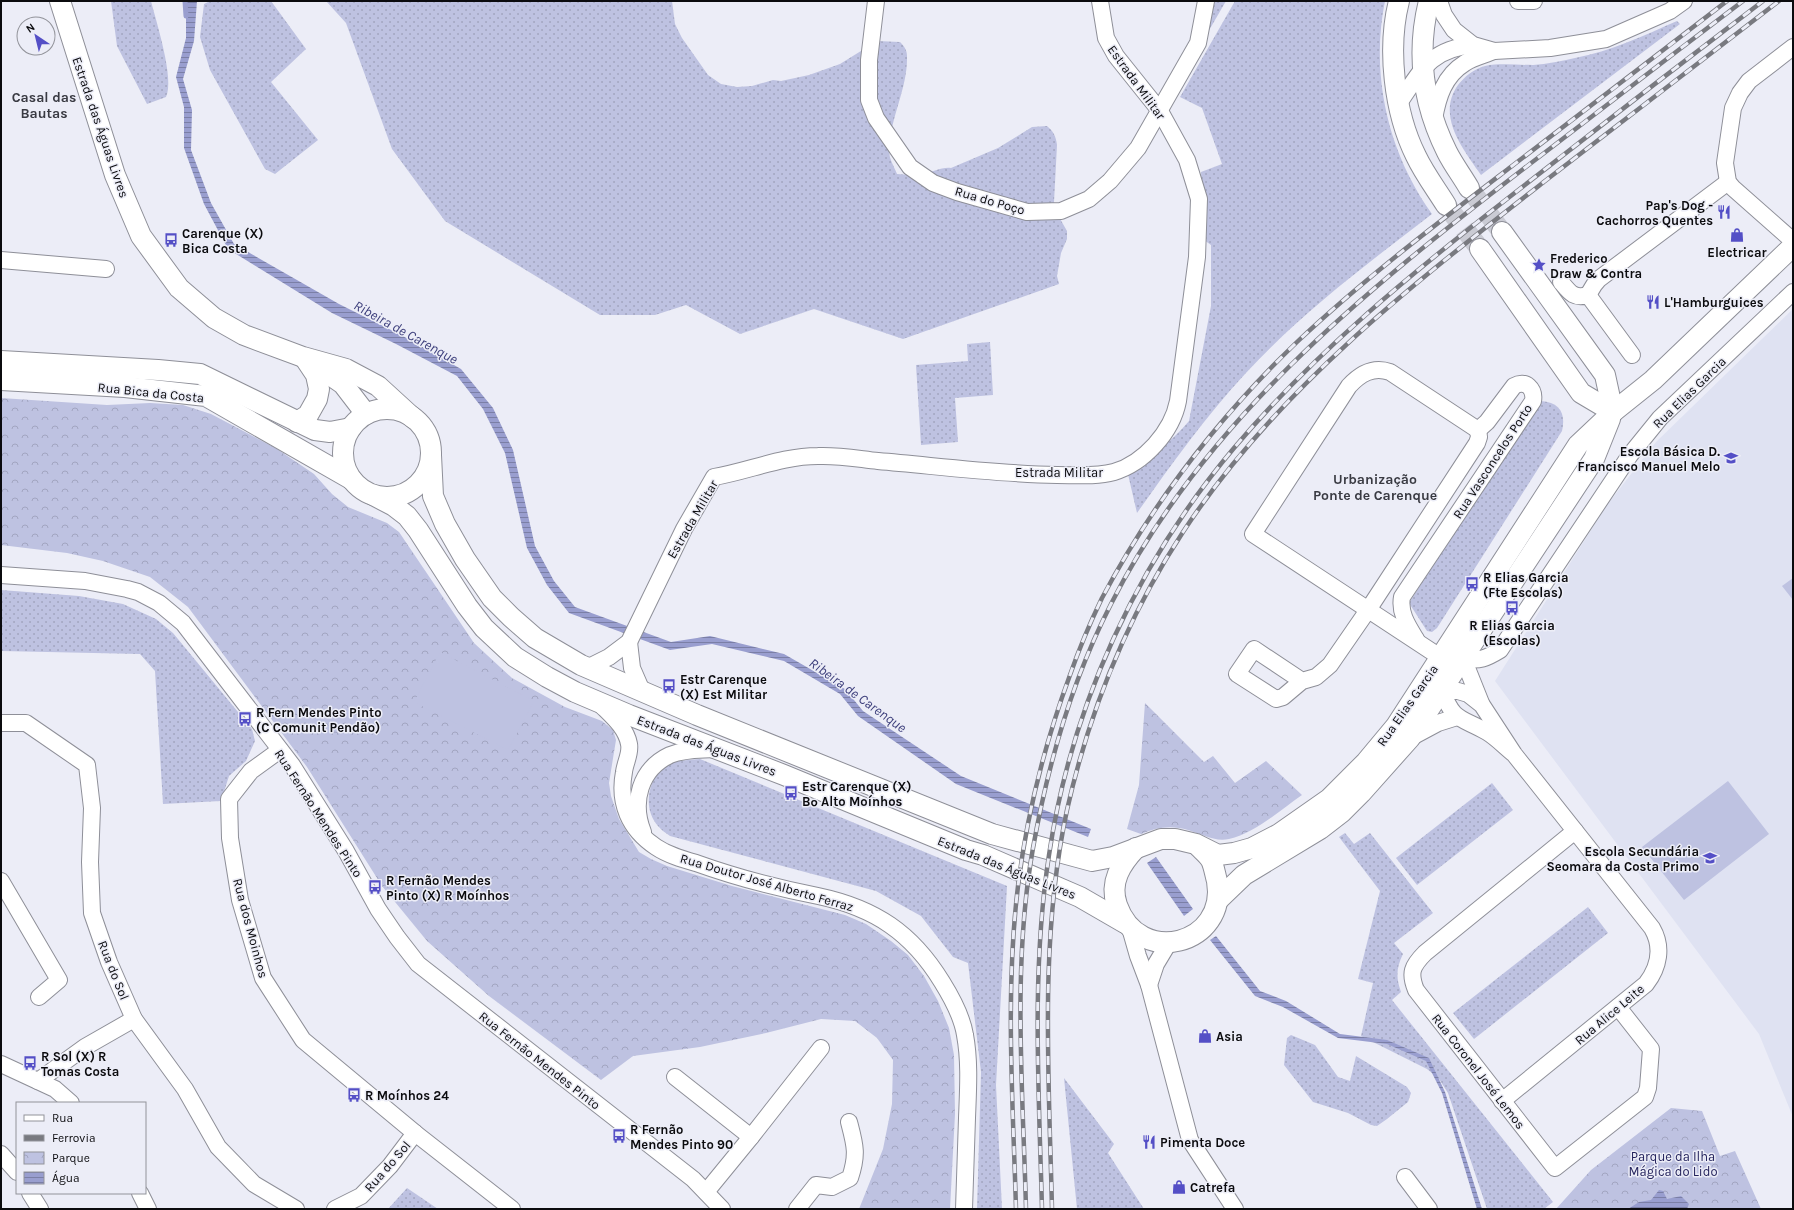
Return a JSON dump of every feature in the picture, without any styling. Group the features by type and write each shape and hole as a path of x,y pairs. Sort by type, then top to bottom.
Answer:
{"street":[{"name":"Estrada das Águas Livres","path":"60,1 115,175 141,236 179,288 214,318 244,336 303,357"},
{"name":"Rua do Poço","path":"876,1 869,60 869,100 876,118 910,167 933,183 957,192 1027,212 1061,210 1089,199 1110,181 1138,148 1198,43 1206,1"},
{"name":"Estrada Militar","path":"587,668 609,657 629,642 684,530 714,477 738,473 780,459 818,456 1038,474 1096,475 1118,470 1142,457 1167,428 1176,409 1197,257 1199,199 1187,160 1160,111 1116,56 1106,38 1100,1"},
{"path":"1399,1 1393,45 1393,59 1398,103 1416,155 1446,206"},
{"path":"1429,1 1425,19 1422,68 1424,85 1433,121 1447,153 1470,188"},
{"path":"1439,1 1444,15 1454,30 1473,45 1494,51"},
{"path":"1518,1 1534,1"},
{"path":"1433,121 1438,97 1445,83 1456,70 1466,62 1494,51 1550,48 1606,39 1670,11 1684,1"},
{"path":"1398,103 1422,68 1434,58 1447,50 1473,45"},
{"path":"1793,47 1749,81 1740,93 1733,108 1725,156 1725,172 1728,182 1793,241"},
{"path":"1588,296 1594,284 1728,182"},
{"path":"1502,232 1605,375 1614,412"},
{"name":"Rua Elias Garcia","path":"1196,844 1218,855 1234,853 1252,848 1272,838 1306,816 1344,785 1366,762 1396,726 1578,445 1614,412 1653,380 1793,246"},
{"path":"1480,249 1581,392 1614,412"},
{"path":"1,260 106,269"},
{"path":"1561,282 1574,296 1588,296"},
{"name":"Rua Elias Garcia","path":"1463,658 1477,661 1484,660 1500,650 1643,437 1660,418 1793,292"},
{"path":"1588,296 1632,355"},
{"path":"303,357 343,384 366,414"},
{"path":"303,357 346,369 378,386 413,418 423,428 429,441 431,455 428,468 422,480 412,489 399,495 386,497 373,495 361,489 352,479 345,467 343,454 345,440 351,428 366,414 378,410 390,409 403,412 413,418"},
{"path":"297,422 308,415 317,399 319,389 316,375 303,357"},
{"name":"Rua Bica da Costa","path":"1,361 158,370 200,374 315,430 330,432 351,428"},
{"path":"1440,657 1253,534 1349,386 1357,378 1372,370 1381,369 1390,372 1478,430"},
{"name":"Rua Bica da Costa","path":"1,380 126,388 206,396 352,479"},
{"name":"Rua Vasconcelos Porto","path":"1302,681 1316,677 1330,665 1368,610 1477,443 1479,437 1478,430 1487,422 1514,386 1519,383 1525,383 1529,386 1534,396 1533,401 1402,597 1400,606 1402,615 1416,641"},
{"name":"Rua Elias Garcia","path":"1218,900 1244,874 1320,829 1342,812 1362,793 1410,738 1594,460 1614,412"},
{"name":"Estrada das Águas Livres","path":"431,455 433,496 438,510 465,559 484,587 510,617 535,638 587,668 697,715 992,834 1092,861 1113,857 1136,847"},
{"name":"Estrada das Águas Livres","path":"373,495 394,506 407,516 418,530 467,606 484,628 500,645 515,657 547,677 597,702 784,775 966,850 983,855 1080,897 1128,925"},
{"name":"Rua Fernão Mendes Pinto","path":"1,575 85,581 106,584 138,592 159,604 183,623 292,765 346,851 378,909 418,964 694,1179 722,1209"},
{"path":"629,642 632,668 642,691"},
{"name":"Rua Elias Garcia","path":"1440,657 1439,674 1442,690"},
{"name":"Rua Alice Leite","path":"1463,658 1482,705 1514,754 1652,928 1656,936 1658,956 1653,974 1646,984 1502,1101"},
{"name":"Rua Alice Leite","path":"1482,705 1468,694 1458,691 1442,690 1448,706 1457,717 1487,733 1514,754"},
{"name":"Rua Doutor José Alberto Ferraz","path":"597,702 616,720 625,732 630,745 622,784 622,801 626,815 645,839 671,855 704,867 797,892 840,901 860,908 897,930 910,940 930,961 951,996 965,1034 968,1098 964,1209"},
{"path":"1410,738 1438,723 1457,717"},
{"name":"Rua do Sol","path":"1,723 26,723 87,765 92,808 90,862 92,913 109,962 134,1019 185,1090 218,1147 254,1184 296,1209"},
{"path":"645,839 638,821 637,800 641,786 648,772 660,760 672,755 686,751 715,749"},
{"name":"Rua dos Moinhos","path":"280,750 251,771 229,799 230,838 240,900 263,978 303,1040 415,1133 512,1209"},
{"name":"Rua Coronel José Lemos","path":"1575,831 1424,953 1412,969 1411,979 1416,990 1555,1168 1644,1097 1648,1088 1651,1048 1618,1007"},
{"path":"1128,925 1143,937 1168,944 1195,934 1208,922 1215,910 1218,900 1215,872 1211,860 1196,844 1175,839 1161,839 1136,847 1124,861 1116,874 1116,900 1128,925 1149,985 1190,1140 1235,1209"},
{"path":"1,881 59,980 39,997"},
{"path":"1149,985 1156,964 1168,944"},
{"path":"38,1081 85,1047 134,1019"},
{"path":"706,1192 821,1048"},
{"path":"1,1064 55,1089 70,1102"},
{"path":"675,1077 751,1137"},
{"path":"797,1209 816,1184 832,1187 850,1178 856,1162 855,1147 849,1122"},
{"name":"Rua do Sol","path":"336,1209 361,1196 390,1166 415,1133"},
{"path":"1,1154 16,1171"},
{"path":"1405,1177 1429,1209"},
{"path":"31,1194 40,1209"},
{"path":"140,1194 148,1209"}],"shaded area":[{"name":"Escola Secundária Seomara da Costa Primo","path":"1793,309 1793,1117 1759,1034 1495,681 1607,505 1656,442"}],"green space":[{"path":"111,1 151,1 167,64 168,89 166,97 147,104 117,46"},
{"path":"210,1 271,1 306,49 271,82 318,140 275,174 265,169 210,70 200,37 204,4"},
{"path":"326,1 672,1 675,24 682,38 708,75 721,84 737,87 752,86 773,80 781,81 809,75 840,64 877,41 900,42 906,52 907,68 892,126 889,150 897,174 923,174 940,169 951,168 998,148 1032,127 1047,126 1053,132 1057,145 1054,202 1059,217 1067,231 1067,239 1061,253 1057,276 1059,284 903,339 814,309 740,334 686,305 655,315 600,315 445,221 392,149 346,23"},
{"path":"1212,1 1226,1 1204,39"},
{"path":"1235,1 1385,1 1381,29 1380,57 1386,112 1404,165 1432,214 1335,290 1266,352 1230,390 1202,424 1137,513 1127,470 1168,442 1189,421 1211,306 1211,245 1204,240 1201,172 1222,164 1202,108 1180,97"},
{"path":"1677,21 1680,24 1481,175 1454,132 1450,108 1452,97 1458,85 1473,71 1490,65 1538,65 1588,55 1627,42"},
{"path":"990,342 993,395 955,398 958,442 921,445 916,365 968,361 967,344"},
{"path":"1,398 107,405 150,403 183,405 211,414 277,449 314,474 332,494 348,507 387,523 399,532 474,643 512,678 565,707 602,721 613,730 616,740 609,783 611,796 619,819 639,852 667,866 732,886 845,915 866,924 908,955 924,976 938,1001 949,1028 954,1055 955,1114 950,1209 859,1209 883,1149 892,1104 893,1060 877,1038 855,1021 821,1019 766,1033 700,1047 633,1056 601,1080 489,996 427,941 382,886 307,767 188,607 150,577 103,561 67,553 1,545"},
{"path":"1541,401 1553,404 1560,410 1563,419 1562,431 1437,628 1432,632 1427,631 1409,603 1536,404"},
{"path":"1793,578 1793,600 1782,586"},
{"path":"1,590 79,596 123,604 156,619 173,633 252,729 255,741 246,761 229,776 221,801 163,804 155,671 140,654 1,651"},
{"path":"440,652 534,701 508,750 414,702"},
{"path":"1145,703 1204,762 1213,756 1235,783 1266,761 1302,795 1249,832 1224,840 1213,839 1182,828 1158,828 1141,834 1127,829 1139,785"},
{"path":"700,759 1007,886 996,1085 1002,1209 977,1209 981,1072 968,963 953,957 921,916 876,891 670,836 659,827 650,812 649,795 651,787 658,773 664,767 681,761"},
{"path":"1728,781 1769,834 1684,900 1642,847"},
{"path":"1492,783 1513,810 1417,885 1396,858"},
{"path":"1345,833 1354,844 1370,833 1433,913 1394,943 1403,954 1399,964 1398,973 1398,982 1401,992 1392,1000 1553,1202 1544,1209 1487,1209 1448,1093 1439,1079 1427,1069 1361,1036 1373,983 1358,979 1380,891 1339,837"},
{"path":"1588,907 1608,933 1474,1039 1453,1013"},
{"path":"1291,1035 1315,1045 1338,1077 1350,1081 1356,1056 1407,1087 1411,1093 1408,1102 1377,1126 1371,1125 1348,1113 1313,1102 1284,1065 1287,1038"},
{"path":"1064,1078 1114,1144 1108,1153 1144,1209 1077,1209"},
{"name":"Parque da Ilha Mágica do Lido","path":"1671,1108 1702,1111 1720,1156 1735,1151 1761,1209 1556,1209 1591,1170"},
{"path":"407,1188 438,1209 388,1209"}],"water":[{"path":"186,1 197,1 194,41 183,79 192,110 191,150 211,203 234,244 339,304 401,335 461,369 493,408 513,450 535,546 554,581 575,607 671,642 710,636 784,654 845,689 863,711 961,776 1091,829 1088,837 956,784 858,716 840,694 784,661 712,644 670,650 569,613 547,585 527,548 505,453 483,409 457,376 332,313 228,249 204,204 184,148 184,107 176,77 186,38"},
{"path":"1156,857 1193,909 1184,916 1147,863"},
{"path":"1216,936 1260,991 1286,1001 1340,1034 1387,1040 1429,1058 1445,1092 1482,1209 1477,1209 1442,1093 1426,1061 1387,1044 1338,1038 1283,1007 1255,996 1210,940"},
{"path":"1659,1190 1663,1191 1667,1199 1681,1196 1689,1204 1687,1209 1628,1209 1639,1202 1651,1200"}],"waterway":[{"name":"Ribeira de Carenque","path":"185,1 186,16"}],"tunnel":[{"path":"1469,188 1502,232"},
{"path":"1446,205 1480,249"}],"railway":[{"path":"1016,1209 1011,1048 1012,967 1018,886 1026,832 1045,752 1077,656 1102,598 1122,563 1165,495 1189,462 1241,400 1297,342 1349,295 1430,229 1727,1"},
{"path":"1026,1209 1020,1028 1023,937 1033,848 1054,754 1084,662 1111,604 1149,538 1192,477 1240,419 1291,364 1346,313 1462,216 1743,1"},
{"path":"1042,1209 1038,1076 1038,987 1043,899 1059,799 1074,745 1092,691 1113,639 1139,588 1167,539 1199,492 1234,448 1298,379 1366,314 1475,224 1763,1"},
{"path":"1052,1209 1048,1008 1052,908 1058,859 1067,810 1076,773 1099,701 1128,631 1163,564 1183,532 1220,480 1260,432 1349,342 1446,259 1495,220 1779,1"}],"place":[{"name":"Pap's Dog - Cachorros Quentes","path":"1724,212"},
{"name":"Electricar","path":"1737,235"},
{"name":"Carenque (X) Bica Costa","path":"171,240"},
{"name":"Frederico Draw & Contra","path":"1539,265"},
{"name":"L'Hamburguices","path":"1653,302"},
{"name":"Escola Básica D. Francisco Manuel Melo","path":"1731,458"},
{"name":"R Elias Garcia (Fte Escolas)","path":"1472,584"},
{"name":"R Elias Garcia (Escolas)","path":"1512,608"},
{"name":"Estr Carenque (X) Est Militar","path":"669,686"},
{"name":"R Fern Mendes Pinto (C Comunit Pendão)","path":"245,719"},
{"name":"Estr Carenque (X) Bº Alto Moínhos","path":"791,793"},
{"name":"Escola Secundária Seomara da Costa Primo","path":"1710,858"},
{"name":"R Fernão Mendes Pinto (X) R Moínhos","path":"375,887"},
{"name":"Asia","path":"1205,1036"},
{"name":"R Sol (X) R Tomas Costa","path":"30,1063"},
{"name":"R Moínhos 24","path":"354,1095"},
{"name":"R Fernão Mendes Pinto 90","path":"619,1136"},
{"name":"Pimenta Doce","path":"1149,1142"},
{"name":"Catrefa","path":"1179,1187"}],"district":[{"name":"Casal das Bautas","path":"44,106"},
{"name":"Urbanização Ponte de Carenque","path":"1375,488"}]}
